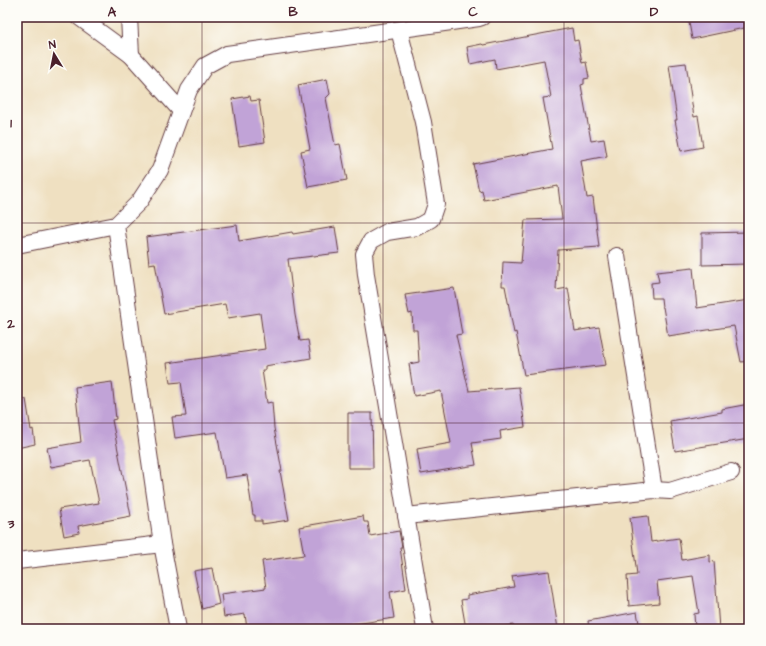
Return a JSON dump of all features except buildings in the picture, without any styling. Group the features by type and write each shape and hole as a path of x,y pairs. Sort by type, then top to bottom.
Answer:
{"street":[{"path":"78,17 131,55 181,112"},
{"path":"130,17 131,55"},
{"path":"17,245 116,226 139,202 160,170 189,90 205,66 227,54 482,17"},
{"path":"399,30 423,122 436,204 431,219 417,227 387,232 371,241 364,254 366,275 425,629"},
{"path":"116,226 162,544 178,629"},
{"path":"617,256 654,490"},
{"path":"406,516 654,490 670,491 731,472"},
{"path":"17,561 162,544"}]}
